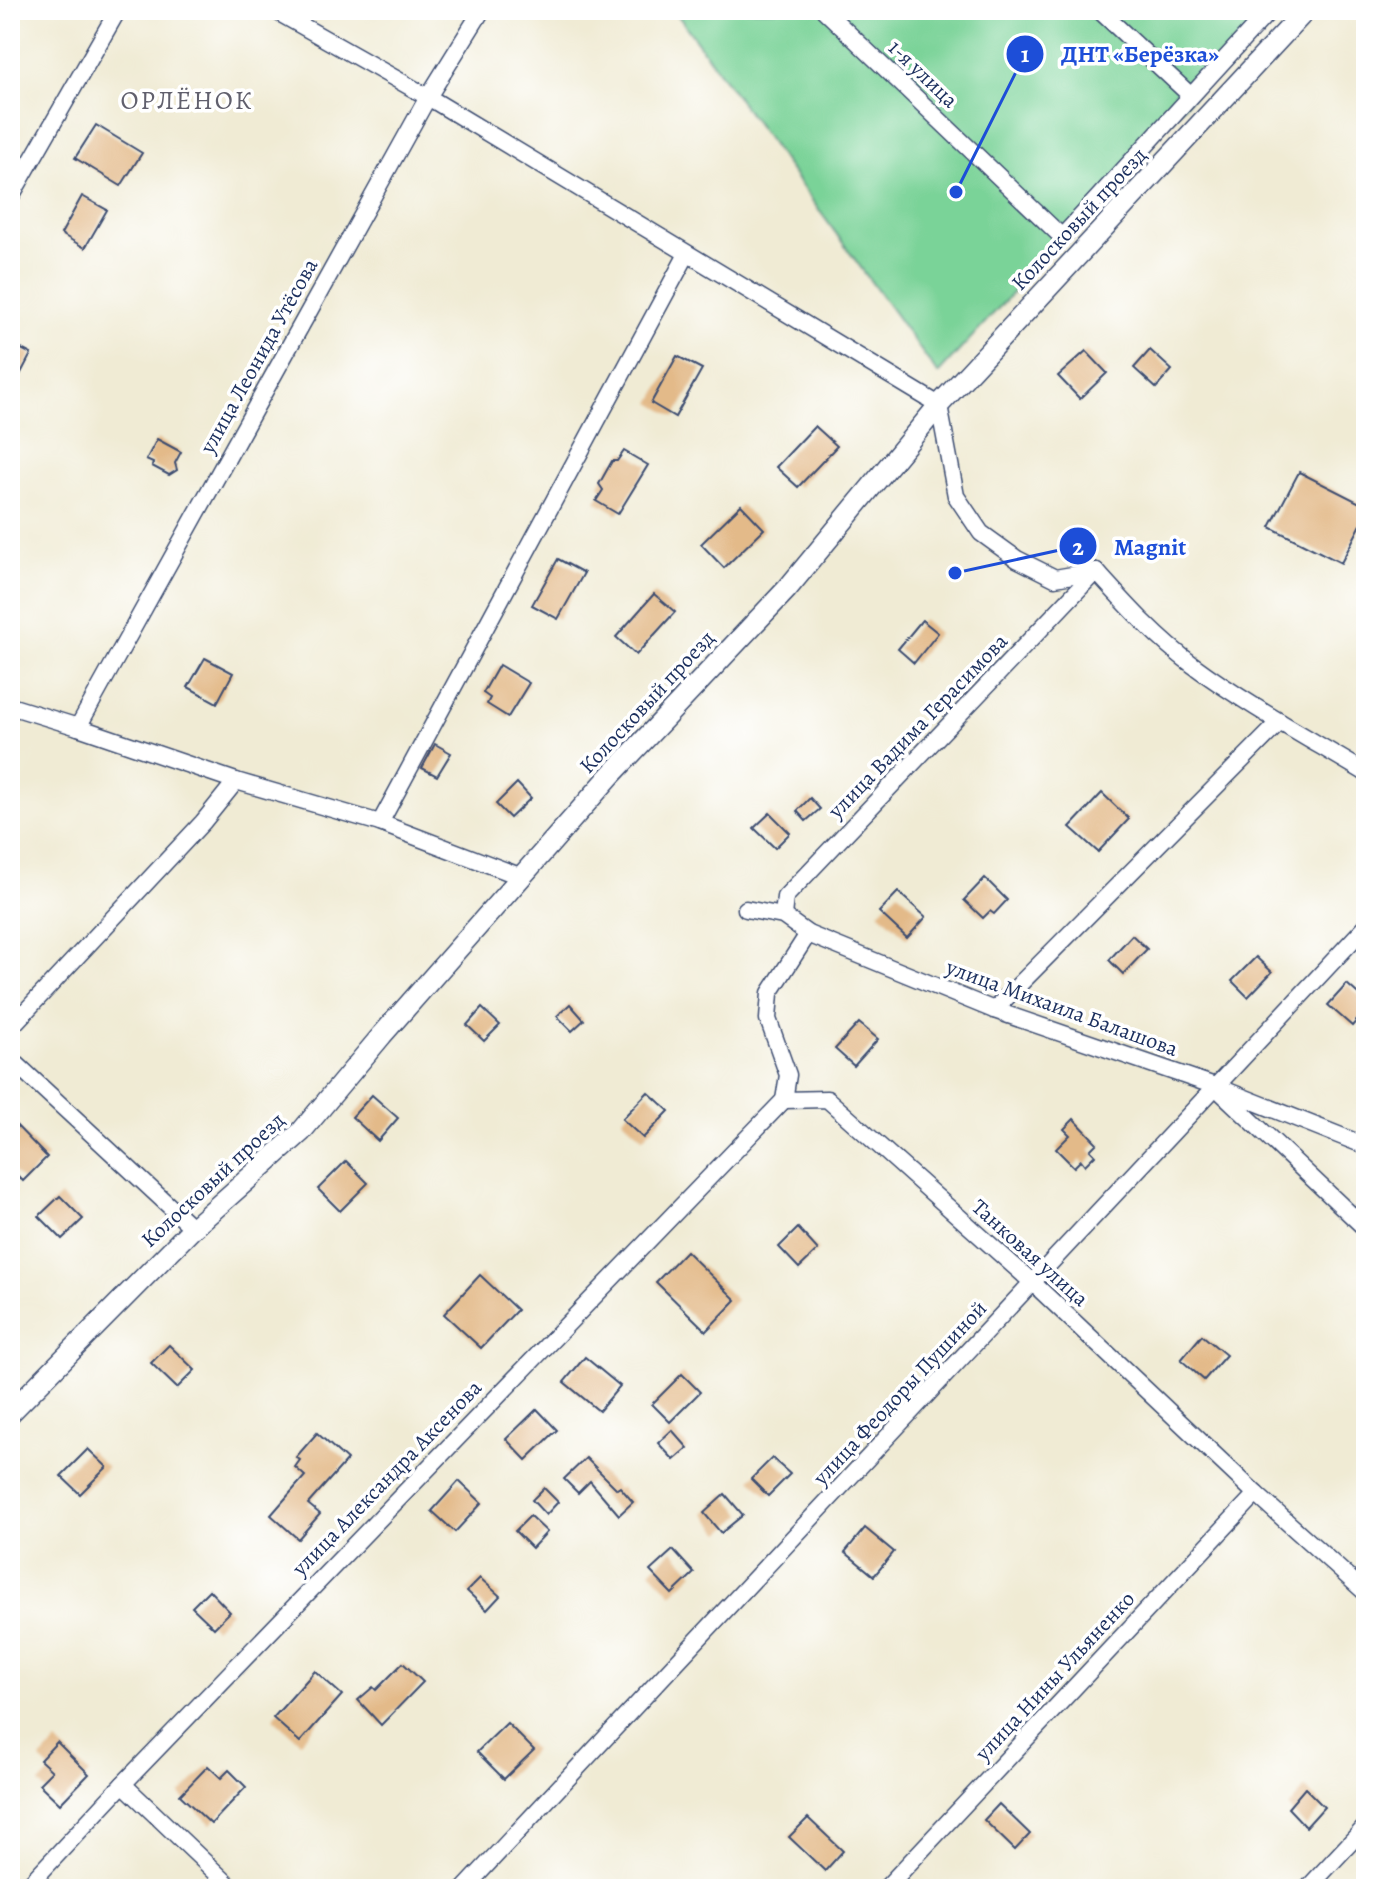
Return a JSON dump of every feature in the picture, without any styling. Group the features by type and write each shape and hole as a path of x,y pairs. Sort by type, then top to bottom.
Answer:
{"street":[{"path":"10,198 118,10"},
{"path":"274,10 428,97 939,405 956,496 981,533 1017,559 1055,578 1096,571 1145,624 1193,665 1366,773"},
{"name":"улица Леонида Утёсова","path":"78,727 428,97 482,10"},
{"name":"1-я улица","path":"824,10 1062,237 1190,95"},
{"path":"1099,10 1190,95 1270,10"},
{"name":"Колосковый проезд","path":"10,1413 193,1228 301,1132 382,1035 611,775 787,589 939,405 1306,10"},
{"path":"380,823 687,254"},
{"name":"улица Вадима Герасимова","path":"783,916 785,897 1096,571"},
{"path":"10,706 236,781 380,823 522,877"},
{"path":"994,1010 1280,722"},
{"path":"10,1028 203,822 236,781"},
{"name":"улица Михаила Балашова","path":"746,909 783,916 808,934 994,1010 1215,1086 1366,1146"},
{"name":"улица Феодоры Пушиной","path":"464,1889 1366,926"},
{"path":"784,1100 788,1075 768,1019 770,993 808,934"},
{"path":"10,1058 193,1228"},
{"path":"1215,1086 1366,1229"},
{"name":"Танковая улица","path":"784,1100 827,1099 1033,1283 1256,1494 1366,1593"},
{"name":"улица Александра Аксенова","path":"25,1889 784,1100"},
{"name":"улица Нины Ульяненко","path":"885,1889 1256,1494"},
{"path":"123,1784 233,1889"},
{"path":"1307,1889 1366,1826"}],"green space":[{"path":"674,10 1272,10 938,374"}],"building":[{"path":"96,125 142,153 121,186 75,158"},
{"path":"82,196 107,210 85,248 61,234"},
{"path":"10,343 31,354 10,394"},
{"path":"1150,350 1172,370 1156,388 1134,368"},
{"path":"1086,351 1107,373 1080,399 1058,376"},
{"path":"677,356 702,369 675,417 651,403"},
{"path":"815,426 837,446 798,487 776,467"},
{"path":"157,439 181,452 175,463 177,470 169,475 146,460"},
{"path":"624,451 648,465 618,514 596,501 603,490 599,484 612,461 617,461"},
{"path":"1299,472 1366,506 1366,515 1341,563 1270,527"},
{"path":"741,505 764,529 724,568 701,544"},
{"path":"558,559 584,573 558,619 532,605"},
{"path":"654,594 675,612 636,655 616,637"},
{"path":"922,620 938,633 914,663 898,649"},
{"path":"205,658 233,673 217,703 188,687"},
{"path":"499,665 529,683 508,717 487,704 490,698 483,693"},
{"path":"435,744 451,753 437,776 422,768"},
{"path":"517,783 531,798 510,818 496,804"},
{"path":"1102,793 1129,819 1098,852 1070,827"},
{"path":"810,798 820,809 806,821 797,811"},
{"path":"770,813 790,833 775,848 754,828"},
{"path":"985,878 1007,900 994,914 990,911 983,918 964,900"},
{"path":"898,892 926,917 907,938 879,912"},
{"path":"1132,935 1147,949 1123,974 1109,960"},
{"path":"1256,957 1272,972 1248,997 1232,981"},
{"path":"1347,984 1366,1001 1366,1025 1359,1018 1352,1026 1328,1005"},
{"path":"570,1004 584,1020 572,1031 557,1016"},
{"path":"482,1008 500,1025 484,1041 467,1025"},
{"path":"859,1023 878,1039 854,1066 835,1049"},
{"path":"648,1092 669,1111 643,1138 622,1119"},
{"path":"372,1095 398,1118 378,1141 352,1117"},
{"path":"10,1119 47,1157 23,1181 10,1168"},
{"path":"1074,1119 1097,1143 1090,1150 1095,1155 1085,1165 1081,1160 1074,1167 1056,1149 1070,1135 1064,1129"},
{"path":"346,1161 368,1183 340,1211 318,1189"},
{"path":"60,1196 83,1219 62,1239 39,1216"},
{"path":"798,1228 818,1250 799,1268 779,1247"},
{"path":"686,1251 736,1300 706,1331 656,1282"},
{"path":"480,1275 517,1310 481,1348 444,1314"},
{"path":"1202,1335 1226,1355 1204,1380 1181,1360"},
{"path":"169,1345 195,1370 177,1388 151,1363"},
{"path":"585,1357 620,1386 599,1411 564,1382"},
{"path":"682,1374 700,1392 670,1422 652,1404"},
{"path":"537,1409 557,1430 526,1460 506,1439"},
{"path":"672,1430 688,1448 674,1460 658,1443"},
{"path":"317,1433 347,1460 308,1504 320,1514 298,1539 271,1515 305,1476 295,1467 300,1460 296,1457"},
{"path":"88,1449 107,1467 80,1494 61,1476"},
{"path":"586,1458 633,1502 619,1515 590,1481 578,1493 564,1479"},
{"path":"772,1458 790,1474 768,1496 751,1479"},
{"path":"459,1481 482,1503 455,1532 432,1511"},
{"path":"544,1488 558,1502 546,1515 532,1500"},
{"path":"725,1494 743,1515 721,1533 704,1513"},
{"path":"530,1516 547,1532 532,1548 515,1531"},
{"path":"865,1528 894,1552 874,1576 845,1552"},
{"path":"673,1550 694,1573 672,1594 650,1571"},
{"path":"480,1578 500,1596 487,1610 467,1591"},
{"path":"209,1590 230,1612 214,1628 192,1607"},
{"path":"403,1663 423,1682 381,1725 358,1700 373,1687 376,1690"},
{"path":"315,1671 342,1695 300,1742 273,1718"},
{"path":"507,1723 534,1750 504,1779 477,1752"},
{"path":"57,1742 89,1774 60,1804 39,1784 52,1771 40,1760"},
{"path":"208,1766 221,1778 229,1770 246,1787 211,1824 180,1795"},
{"path":"1305,1788 1324,1807 1306,1827 1288,1808"},
{"path":"999,1804 1030,1834 1015,1850 984,1820"},
{"path":"808,1818 843,1851 825,1871 789,1837"}],"place":[{"name":"ДНТ «Берёзка»","path":"956,192"},
{"name":"Magnit","path":"955,573"}],"district":[{"name":"ОРЛЁНОК","path":"187,100"}]}
